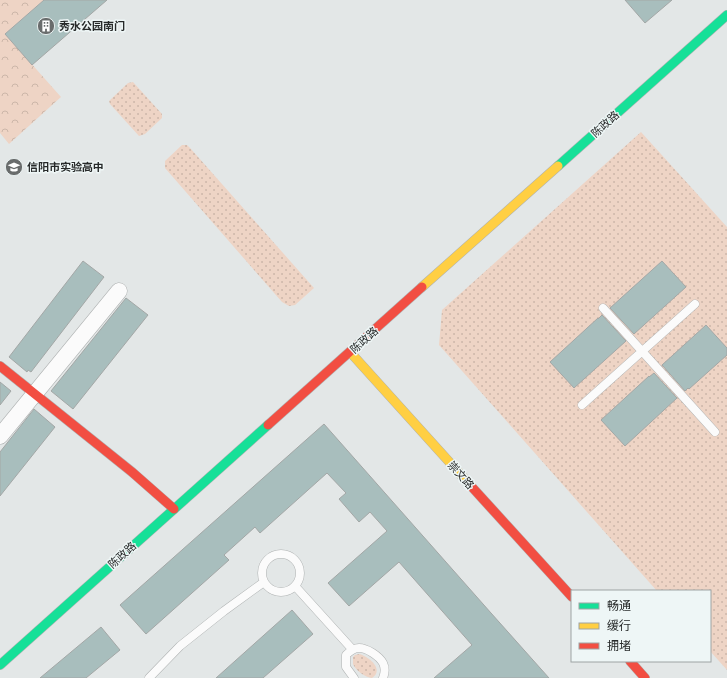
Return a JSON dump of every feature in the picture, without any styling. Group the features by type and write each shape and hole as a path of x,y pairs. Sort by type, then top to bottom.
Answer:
{"street":[{"name":"陈政路","path":"0,664 727,15"},
{"path":"0,436 119,290"},
{"name":"崇文路","path":"350,352 571,596"},
{"path":"0,366 132,472 174,509"},
{"path":"631,662 645,678"}],"lane":[{"path":"582,405 695,304"},
{"path":"603,308 715,432"},
{"path":"278,555 288,555 295,561 299,569 299,578 295,586 288,591 278,592 270,589 264,582 262,573 264,564 270,558 278,555"},
{"path":"148,678 180,646 264,582"},
{"path":"295,586 352,649"},
{"path":"354,678 346,667 346,655 352,649 359,648 366,649 374,654 383,663 385,670 383,678"}],"green space":[{"path":"0,0 44,0 5,34 61,97 9,144 0,133"},
{"path":"133,82 162,114 162,118 145,134 139,136 109,101 128,83"},
{"path":"641,132 727,227 727,670 711,652 711,590 656,590 439,345 442,310"},
{"path":"182,145 187,145 191,149 314,288 295,305 289,306 282,302 165,168 165,161"},
{"path":"359,654 367,657 374,663 377,671 372,678 361,673 354,667 353,657"}],"building":[{"name":"秀水公园南门","path":"44,0 107,0 32,65 5,34"},
{"path":"625,0 672,0 645,23"},
{"path":"83,261 104,277 31,372 28,370 27,372 9,357"},
{"path":"662,261 686,287 634,334 610,308"},
{"path":"126,298 148,315 73,409 51,391"},
{"path":"602,315 626,341 574,388 550,362"},
{"path":"706,325 727,348 727,355 685,391 662,365"},
{"path":"654,373 677,398 625,446 601,420"},
{"path":"0,382 11,391 0,405"},
{"path":"34,409 55,427 0,496 0,452"},
{"path":"324,424 549,678 434,678 472,645 399,562 349,606 328,583 387,531 370,512 359,522 339,499 346,493 327,473 260,533 255,527 224,555 229,560 146,634 120,605"},
{"path":"292,610 313,634 263,678 216,678"},
{"path":"101,627 120,650 86,678 40,678"}],"traffic: fast":[{"path":"558,166 727,15"},
{"path":"0,665 268,425"}],"traffic: slow":[{"path":"422,287 558,166"},
{"path":"350,352 471,486"}],"traffic: jam":[{"path":"268,425 422,287"},
{"path":"0,366 132,472 174,509"},
{"path":"471,486 571,596"},
{"path":"631,662 645,678"}],"place":[{"name":"秀水公园南门","path":"46,26"},
{"name":"信阳市实验高中","path":"14,167"}]}
